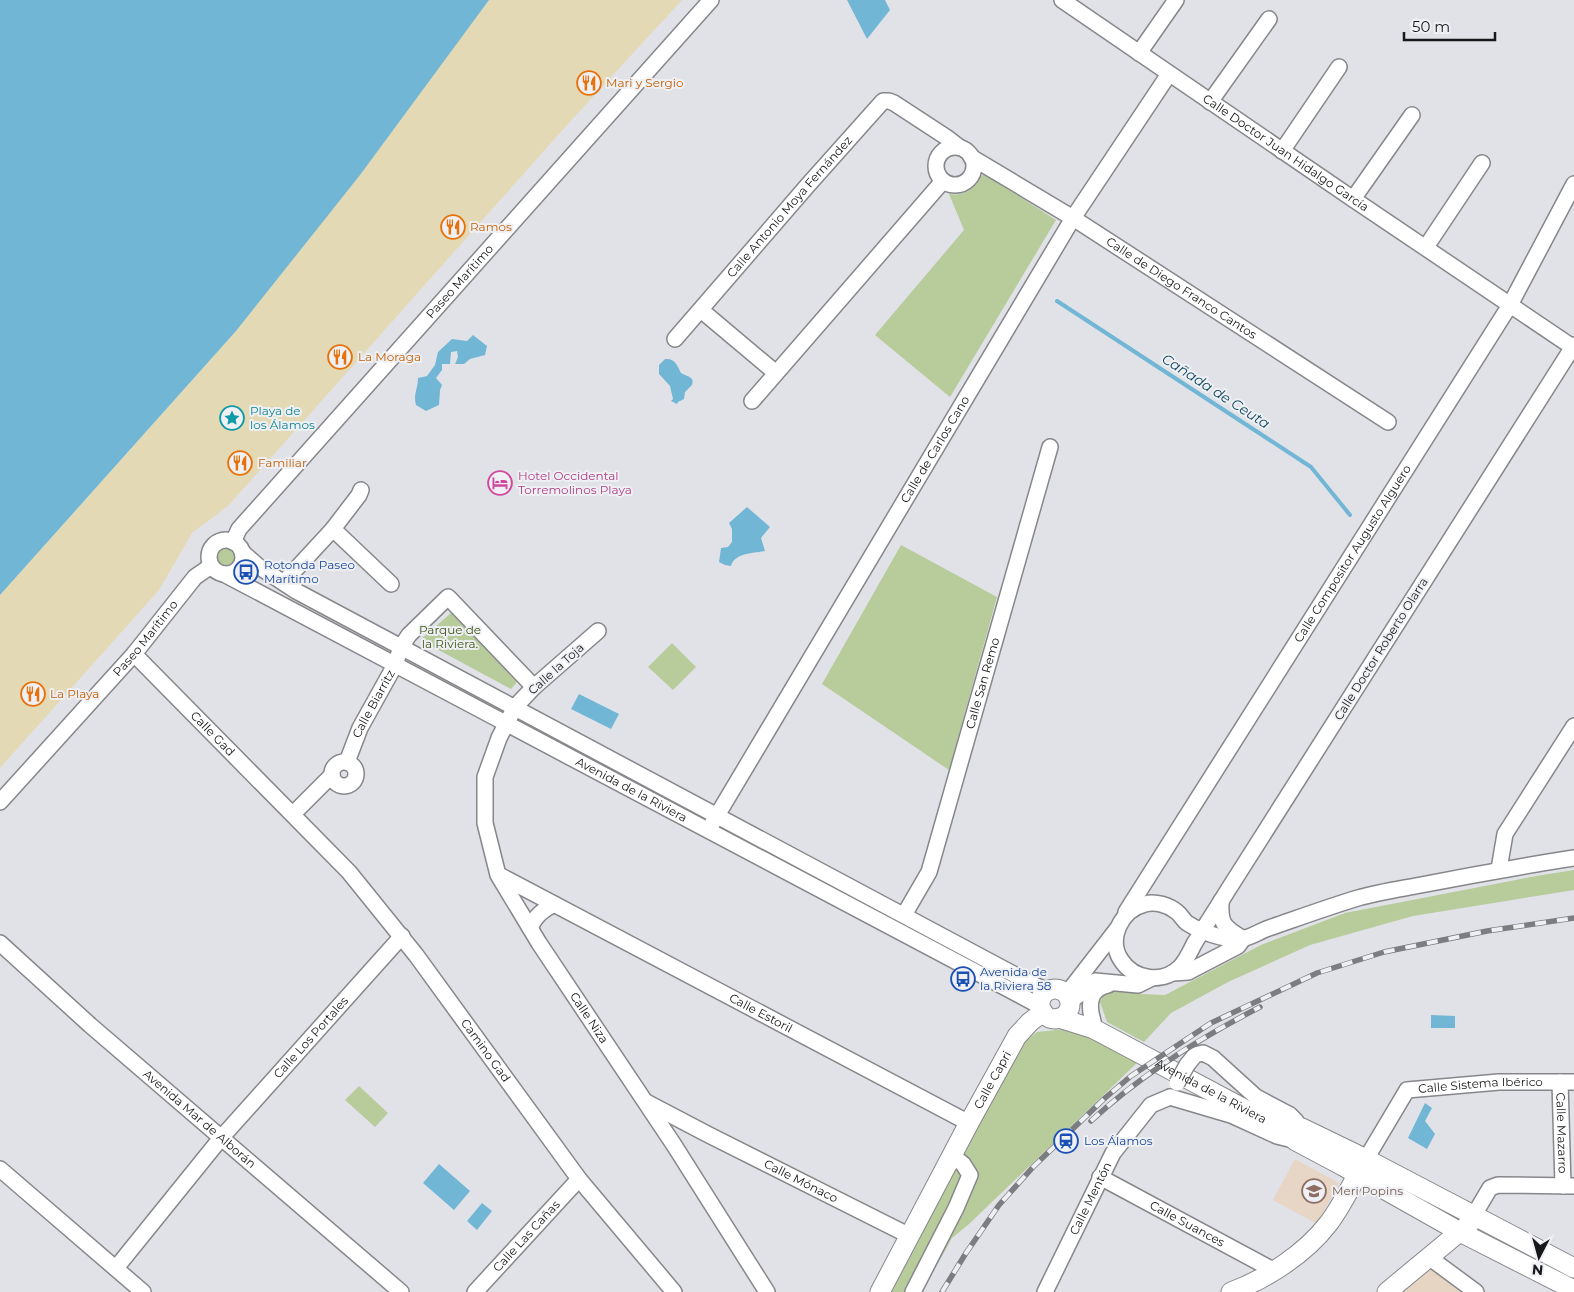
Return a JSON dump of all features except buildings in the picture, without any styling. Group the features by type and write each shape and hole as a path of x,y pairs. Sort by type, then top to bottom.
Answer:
{"street":[{"name":"Paseo Marítimo","path":"238,547 239,529 711,0"},
{"name":"Calle Doctor Juan Hidalgo García","path":"1062,0 1353,200 1574,347"},
{"path":"1139,53 1176,0"},
{"path":"1210,102 1269,19"},
{"path":"1282,151 1340,67"},
{"name":"Calle de Carlos Cano","path":"708,830 1073,218 1169,74"},
{"name":"Calle Antonio Moya Fernández","path":"675,340 878,104 889,100 946,137 959,148"},
{"path":"1353,200 1412,115"},
{"path":"951,148 959,148 971,156 973,173 966,182 955,185 943,181 937,171 937,160 944,151 951,148"},
{"name":"Calle de Diego Franco Cantos","path":"971,156 1073,218 1388,422"},
{"path":"1426,247 1482,163"},
{"path":"752,401 943,181"},
{"name":"Calle Compositor Augusto Alguero","path":"1057,1004 1119,924 1510,305 1574,184"},
{"path":"701,310 776,374"},
{"name":"Calle Doctor Roberto Olarra","path":"1189,953 1574,347"},
{"name":"Calle San Remo","path":"904,915 929,872 1050,447"},
{"path":"284,582 333,529 361,490"},
{"path":"333,529 391,584"},
{"path":"223,540 238,547 243,561 239,568 232,573 217,570 209,556 214,545 223,540"},
{"name":"Avenida de la Riviera","path":"238,547 258,566 296,591 1030,983 1094,1029 1282,1129 1299,1135 1362,1167 1474,1215 1574,1268"},
{"name":"Paseo Marítimo","path":"0,802 134,654 195,577 217,570"},
{"name":"Avenida de la Riviera","path":"217,570 708,830 1093,1021 1196,1078 1285,1123 1299,1135"},
{"name":"Calle Biarritz","path":"293,814 332,775 336,765 347,762 360,728 395,665 401,647 408,635 448,597 534,687"},
{"name":"Calle la Toja","path":"506,723 515,708 534,687 598,631"},
{"name":"Calle Gad","path":"134,654 293,814"},
{"name":"Calle Niza","path":"506,723 485,777 485,823 498,875 530,928 674,1145 767,1292"},
{"path":"1499,869 1505,834 1574,726"},
{"path":"332,775 340,785 352,782 355,777 355,770 347,762"},
{"name":"Camino Gad","path":"293,814 349,872 402,936 578,1179 674,1292"},
{"path":"1186,922 1202,931 1229,939 1243,939 1360,897 1499,869 1574,858"},
{"name":"Calle Estoril","path":"498,875 969,1123"},
{"path":"1222,901 1221,916 1228,930 1243,939"},
{"path":"1057,1004 1079,997 1089,984 1095,981 1138,985 1152,978 1173,972 1182,965 1189,953 1191,938 1186,922 1178,912 1164,905 1146,903 1132,909 1119,924 1116,947 1120,960 1129,970 1141,976 1152,978"},
{"path":"530,928 542,910 554,904"},
{"name":"Calle Los Portales","path":"116,1268 221,1138 402,936"},
{"path":"1173,972 1188,972 1238,946 1243,939"},
{"name":"Avenida Mar de Alborán","path":"0,943 90,1025 401,1292"},
{"path":"1093,1021 1090,1004 1095,992 1103,986 1117,983"},
{"name":"Calle Capri","path":"880,1292 1016,1036 1030,1022 1057,1004"},
{"path":"1202,1053 1213,1058 1256,1097 1290,1115 1299,1135 1277,1136 1174,1090 1195,1054 1202,1053"},
{"name":"Calle Sistema Ibérico","path":"1231,1292 1251,1285 1300,1253 1328,1224 1407,1090 1499,1082 1567,1082"},
{"name":"Calle Mazarro","path":"1567,1082 1569,1186"},
{"name":"Calle Mentón","path":"1045,1292 1113,1153 1151,1105 1174,1090"},
{"name":"Calle Mónaco","path":"644,1100 691,1126 910,1236"},
{"path":"674,1145 691,1126"},
{"path":"913,1292 956,1208 970,1175 963,1164 952,1155"},
{"name":"Avenida de la Riviera","path":"1362,1167 1460,1232 1574,1290"},
{"path":"0,1169 143,1292"},
{"name":"Calle Suances","path":"1100,1178 1273,1270"},
{"name":"Calle Las Cañas","path":"474,1292 578,1179"},
{"path":"1387,1292 1469,1224 1490,1188 1498,1185 1569,1186"},
{"path":"1430,1258 1476,1292"}],"shaded area":[{"path":"1295,1159 1339,1183 1317,1224 1273,1200"},
{"path":"1431,1265 1467,1292 1398,1292"}],"green space":[{"path":"984,174 1056,220 950,397 875,335 964,230 949,194 962,194 966,192"},
{"path":"901,545 997,597 949,770 822,684"},
{"path":"226,547 234,552 235,558 232,563 224,566 219,563 216,555 219,550"},
{"name":"Parque de la Riviera.","path":"451,613 517,682 511,689 420,640"},
{"path":"672,643 696,667 673,690 648,667"},
{"path":"1574,870 1574,890 1413,916 1310,945 1228,982 1171,1013 1144,1042 1107,1022 1100,1002 1103,996 1113,990 1165,995 1261,945 1345,913"},
{"path":"1075,1028 1140,1060 969,1224 952,1238 922,1292 890,1292 1022,1044 1037,1032"},
{"path":"359,1086 388,1113 375,1127 345,1100"}],"sand":[{"name":"Playa de los Álamos","path":"489,0 682,0 567,125 228,506 192,533 159,590 0,768 0,595 236,331"}],"water":[{"path":"0,0 489,0 360,175 236,331 0,595"},
{"path":"847,0 885,0 890,10 867,39"},
{"path":"473,335 487,346 485,355 470,359 464,364 455,364 458,357 457,351 451,352 450,364 442,364 442,370 436,378 442,385 439,405 426,411 416,405 415,398 418,378 427,376 435,365 438,352 452,339 467,341"},
{"path":"665,359 673,361 681,373 690,377 693,382 685,392 684,399 677,404 671,401 673,399 670,386 659,374 659,365"},
{"path":"747,507 770,527 761,538 765,551 745,554 736,558 731,566 725,565 719,562 721,548 728,547 732,542 732,529 729,523"},
{"path":"579,694 619,714 611,729 571,709"},
{"path":"1431,1015 1455,1016 1455,1028 1431,1028"},
{"path":"1425,1103 1432,1108 1425,1121 1435,1134 1427,1149 1408,1138"},
{"path":"439,1164 470,1191 454,1210 423,1183"},
{"path":"482,1203 492,1211 477,1230 467,1221"}],"waterway":[{"name":"Cañada de Ceuta","path":"1057,301 1311,467 1350,515"}],"railway":[{"path":"942,1292 999,1205 1034,1166 1105,1098 1131,1076 1211,1023 1317,973 1384,952 1487,931 1574,918"},
{"path":"1091,1121 1130,1088 1171,1058 1260,1007"}],"place":[{"name":"Mari y Sergio","path":"589,83"},
{"name":"Ramos","path":"453,227"},
{"name":"La Moraga","path":"340,357"},
{"name":"Playa de los Álamos","path":"232,418"},
{"name":"Familiar","path":"240,463"},
{"name":"Hotel Occidental Torremolinos Playa","path":"500,483"},
{"name":"Rotonda Paseo Marítimo","path":"246,572"},
{"name":"La Playa","path":"33,694"},
{"name":"Avenida de la Riviera 58","path":"963,979"},
{"name":"Los Álamos","path":"1066,1141"},
{"name":"Meri Popins","path":"1314,1191"}]}
